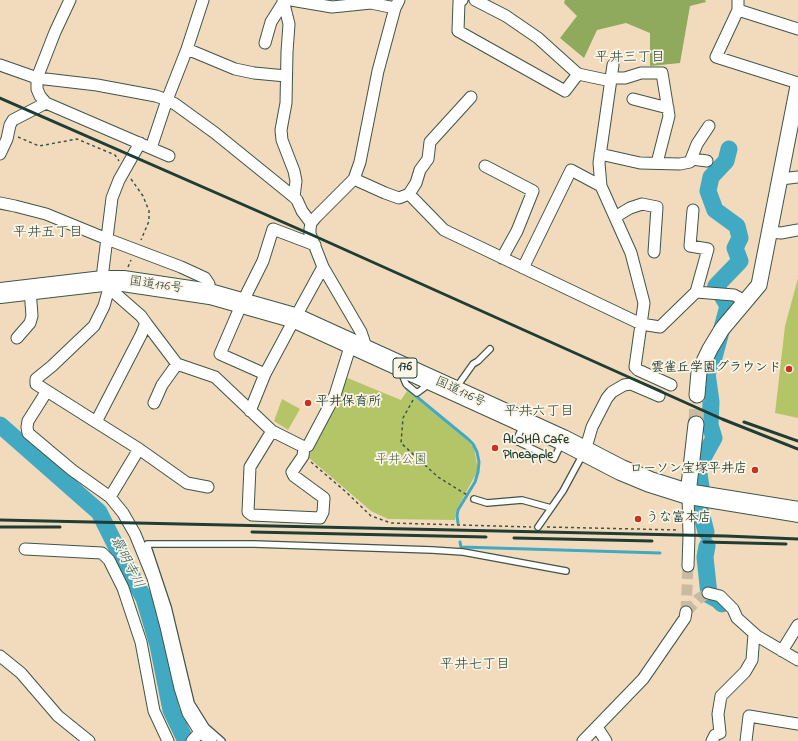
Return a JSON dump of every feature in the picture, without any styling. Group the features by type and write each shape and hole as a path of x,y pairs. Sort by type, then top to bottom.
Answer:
{"highway":[{"name":"国道176号","path":"0,293 30,289 112,283 210,294 294,318 455,390 563,440 621,470 650,482 688,494 798,512"}],"street":[{"path":"70,0 55,32 37,78 37,89 40,96 46,103 170,156"},
{"path":"151,148 203,0"},
{"path":"462,0 460,2 458,31 565,91 578,74"},
{"path":"475,0 506,16 538,38 578,74 611,79 625,78 641,73 662,73 669,116 657,163"},
{"path":"272,430 250,467 248,512 252,515 320,518 323,512 324,498 294,476 292,472 308,446 359,347 361,332 323,267 310,234 311,223 354,179 360,162 378,71 397,4 371,3 332,7 285,1"},
{"path":"265,43 271,22 285,1"},
{"path":"285,1 289,24 286,103 281,130 282,140 294,171 296,181 294,196"},
{"path":"798,29 738,5 716,57 798,83"},
{"path":"187,49 235,69 254,73 286,76"},
{"path":"0,64 37,78 97,85 156,96 175,104 215,133 294,196 302,211 311,223"},
{"path":"613,65 599,163 601,186 631,253 644,303 635,367 638,370 672,385"},
{"path":"697,395 699,372 710,349 722,329 759,285 780,179 794,124 798,86"},
{"path":"354,179 399,198 409,194 416,183 420,170 428,159 430,142 471,97"},
{"path":"633,99 668,108"},
{"path":"0,154 13,120 46,103"},
{"path":"600,154 640,163 680,164 690,162 697,144 709,126"},
{"path":"140,143 119,180 112,198 107,239 112,283 104,306 94,326 36,379 36,384 139,450 187,483 208,487"},
{"path":"692,159 707,161"},
{"path":"485,166 533,192 517,231 502,258"},
{"path":"523,268 571,170 601,186"},
{"path":"780,179 798,177"},
{"path":"409,194 444,230 641,324 660,327 696,292 708,249 690,246 693,210"},
{"path":"0,203 46,214 107,239 181,266 205,278 209,284 210,294"},
{"path":"615,217 630,208 642,204 657,207 654,252"},
{"path":"266,374 220,354 242,303 263,261 272,229 315,245"},
{"path":"770,232 781,233 798,230"},
{"path":"250,411 266,374 294,318 323,267"},
{"path":"112,283 127,303 146,323 177,364 215,377 272,430 304,452"},
{"path":"17,338 30,323 32,316 30,289"},
{"path":"696,292 734,295 745,301"},
{"path":"96,422 146,323"},
{"path":"154,403 162,385 177,364"},
{"path":"585,451 592,427 607,398 612,392 624,385 631,384 659,396"},
{"path":"47,392 28,421 28,434 72,470 110,497 123,513 135,534 153,578 180,688 196,737 211,741"},
{"path":"688,566 688,494 696,424"},
{"path":"110,497 139,450"},
{"path":"25,549 102,553 109,560 122,588 141,642 154,711 168,741"},
{"path":"708,592 720,596 733,609 737,618 754,634 798,660"},
{"path":"583,741 643,679 685,618 686,612"},
{"path":"782,651 798,625"},
{"path":"715,738 722,696 749,667 752,660 754,634"},
{"path":"0,656 21,673 58,716 89,741"},
{"path":"746,741 749,716 798,724"},
{"path":"597,727 606,741"}],"lane":[{"path":"455,390 473,364 490,349"},
{"path":"538,527 563,491 585,451"},
{"path":"474,499 487,503 522,500 551,508"},
{"path":"222,741 206,727 191,704 168,607 147,544 254,544 432,550 462,552 566,571"}],"path":[{"path":"8,135 17,136 39,146 77,138 115,155 143,196 149,211 149,221 135,249 112,283"},
{"path":"415,397 403,418 402,443 438,477 466,495"},
{"path":"304,452 372,516 391,523 689,530"},
{"path":"117,563 134,555"}],"green space":[{"path":"565,0 705,0 706,2 690,6 680,63 650,66 650,33 626,23 597,30 584,58 560,38 577,16 564,3"},
{"name":"雲雀丘学園グラウンド","path":"798,278 798,418 775,413 785,326"},
{"name":"平井公園","path":"345,377 401,400 407,391 467,440 474,448 478,470 456,511 455,520 388,519 371,511 308,457 340,396"},
{"path":"282,399 300,409 288,430 274,421"}],"waterway":[{"path":"701,487 698,467 714,438 710,425 711,402 707,373 713,361 728,306 716,286 740,261 735,248 740,238 737,226 715,210 708,191 711,177 726,161 729,149"},
{"path":"406,388 468,439 473,444 477,452 479,462 478,472 475,482 458,510 458,523"},
{"name":"最明寺川","path":"0,425 99,512 144,598 158,645 171,710 185,739 188,741"},
{"path":"701,512 706,532"},
{"path":"460,542 461,547 660,553"},
{"path":"707,546 705,557 709,595 722,604"}],"tunnel":[{"path":"696,424 697,395"},
{"path":"686,612 688,566"},
{"path":"686,612 698,599 708,593"}],"railway":[{"path":"0,98 310,234 722,419 798,449"},
{"path":"744,422 798,441"},
{"path":"0,520 726,536 798,539"},
{"path":"0,527 60,527"},
{"path":"252,532 486,537"},
{"path":"514,538 652,541"},
{"path":"704,542 786,544"}],"place":[{"name":"雲雀丘学園グラウンド","path":"789,369"},
{"name":"平井保育所","path":"308,403"},
{"name":"ALOHA Cafe Pineapple","path":"495,448"},
{"name":"ローソン宝塚平井店","path":"755,470"},
{"name":"うな富本店","path":"638,519"}],"district":[{"name":"平井三丁目","path":"630,59"},
{"name":"平井五丁目","path":"48,234"},
{"name":"平井六丁目","path":"539,413"},
{"name":"平井七丁目","path":"475,666"}]}
